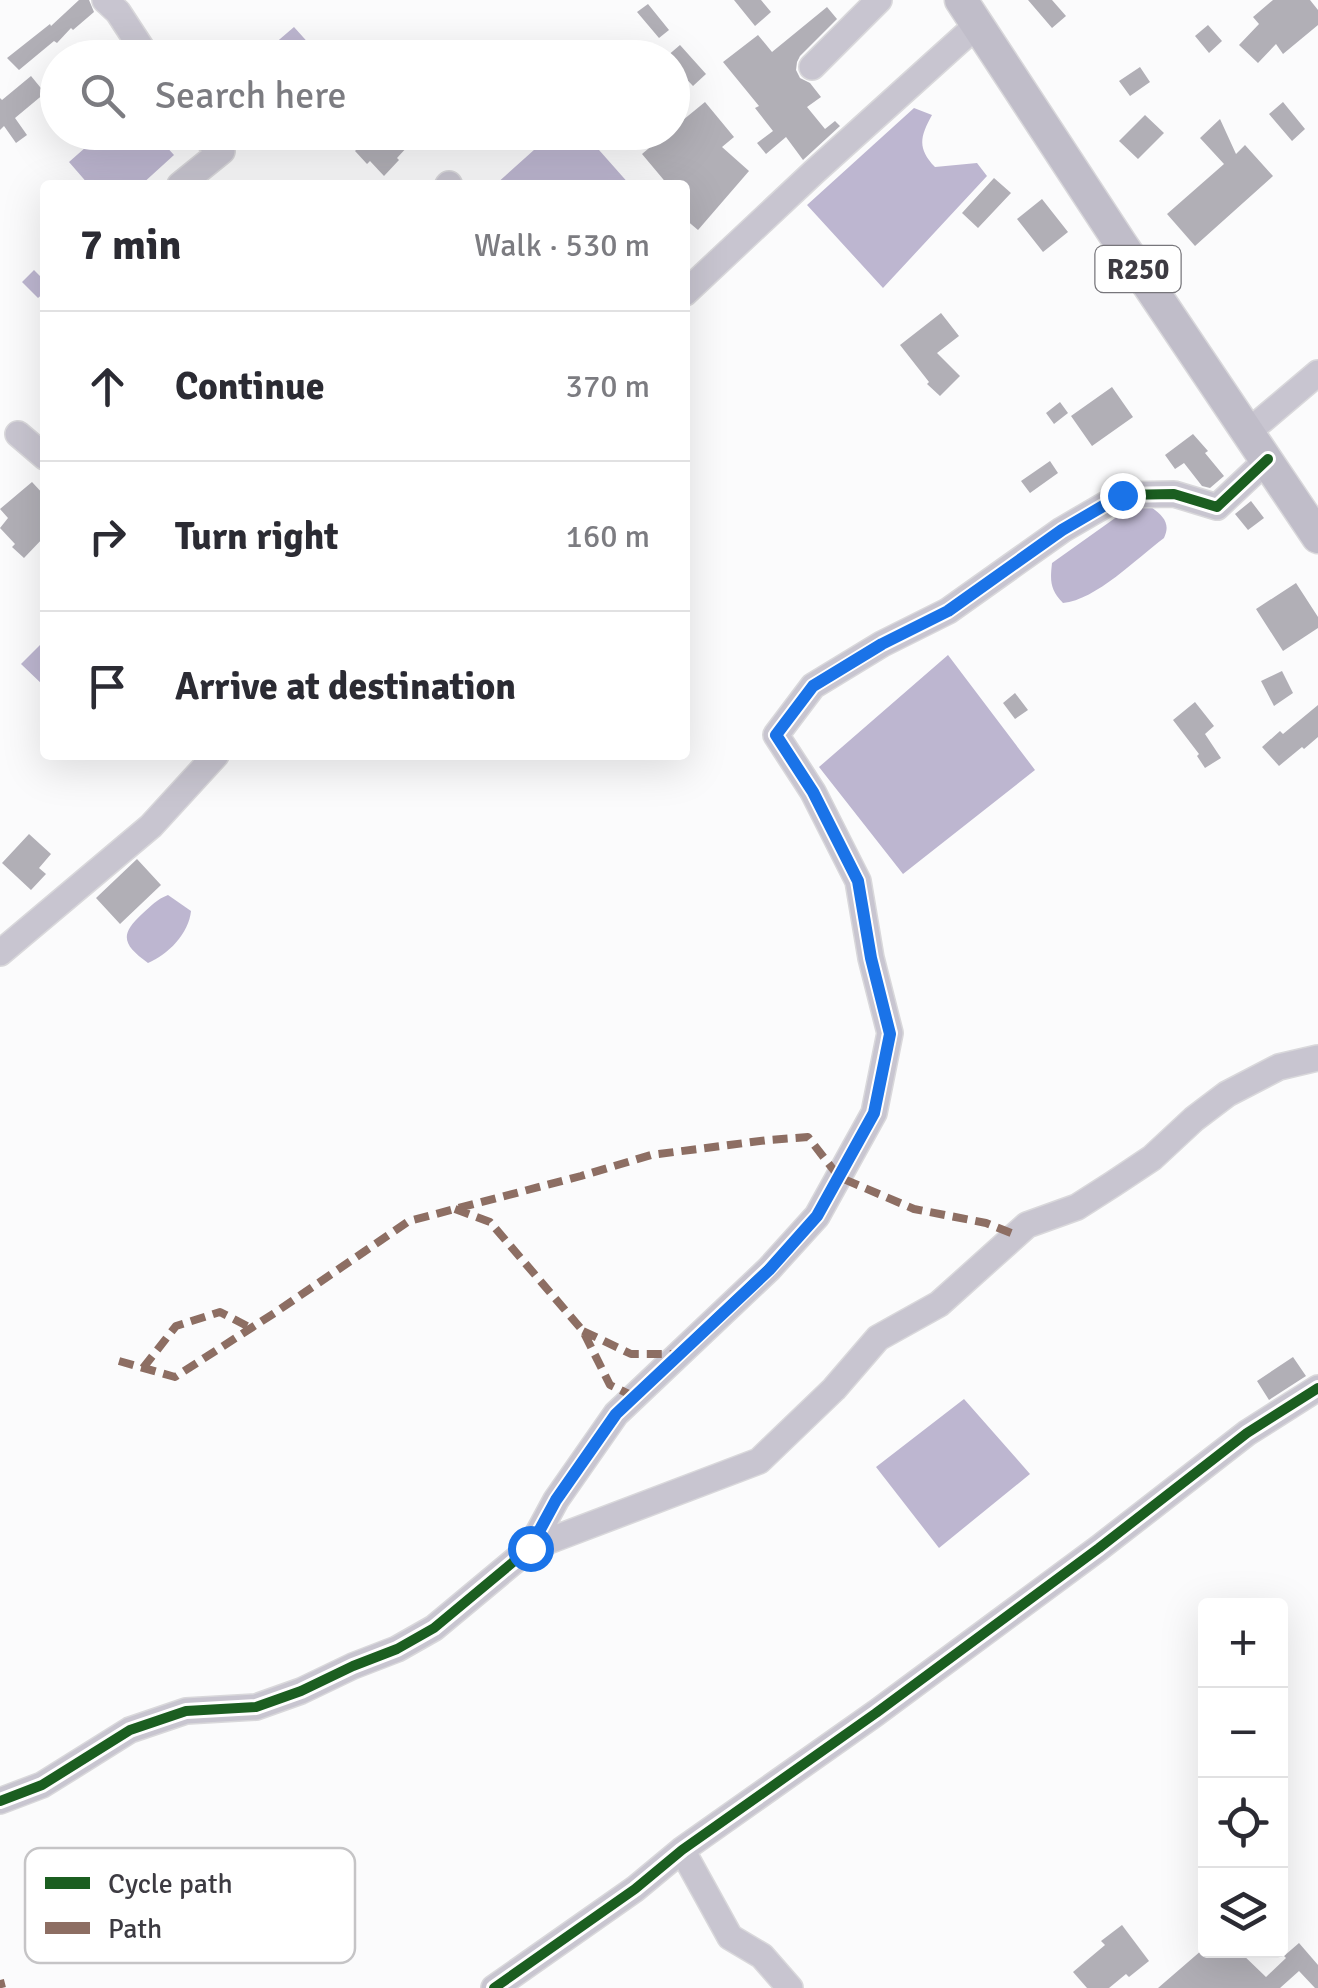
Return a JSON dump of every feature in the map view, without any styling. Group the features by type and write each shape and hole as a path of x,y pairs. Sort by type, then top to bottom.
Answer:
{"main road":[{"name":"R250","path":"973,8 1318,508"},
{"name":"R250","path":"973,8 1121,244 1318,537"}],"street":[{"path":"105,0 136,40"},
{"path":"812,67 878,0"},
{"path":"690,288 814,172 973,8"},
{"path":"186,180 222,152 220,150"},
{"path":"1260,422 1318,373"},
{"path":"18,434 40,454"},
{"path":"530,1548 556,1500 616,1414 769,1270 817,1216 874,1113 890,1034 871,958 858,881 813,792 776,735 813,686 882,644 948,611 1062,530 1122,495 1174,494 1217,507 1268,459"},
{"path":"0,953 152,826 211,760"},
{"path":"0,1801 42,1785 130,1730 186,1711 256,1706 301,1691 396,1649 434,1628 530,1548 759,1461 834,1389 878,1338 939,1304 1027,1225 1077,1208 1126,1176 1227,1094 1279,1068 1318,1058"},
{"path":"494,1988 876,1713 1248,1433 1318,1388"},
{"path":"682,1850 730,1937 762,1956 790,1988"}],"shaded area":[{"path":"294,27 306,40 279,40"},
{"path":"914,108 932,115 922,142 935,167 977,163 987,176 883,288 807,205"},
{"path":"83,150 169,150 174,155 146,180 85,180 69,162"},
{"path":"534,150 599,150 626,180 501,180"},
{"path":"34,270 40,276 40,296 38,298 22,282"},
{"path":"1151,507 1162,517 1167,528 1164,538 1116,577 1089,594 1063,603 1052,585 1052,563 1125,511"},
{"path":"40,645 40,682 21,664"},
{"path":"948,655 1035,770 903,874 819,767"},
{"path":"168,895 191,911 189,919 176,942 148,963 133,951 127,934 142,914"},
{"path":"964,1399 1030,1474 939,1548 876,1467"}],"building":[{"path":"79,0 89,0 94,12 60,40 40,40 40,53 19,70 7,58 50,24"},
{"path":"734,0 761,0 771,12 755,26"},
{"path":"1028,0 1052,0 1066,16 1052,28"},
{"path":"1273,0 1310,0 1318,10 1318,25 1283,54 1276,44 1258,63 1239,45 1259,24 1253,17"},
{"path":"648,4 669,30 659,38 637,12"},
{"path":"827,7 837,19 800,56 796,70 821,97 807,107 825,129 835,121 840,126 803,160 786,137 766,154 757,143 773,131 755,108 759,106 723,62 758,35 772,52"},
{"path":"1208,25 1222,41 1209,53 1195,36"},
{"path":"690,56 706,74 693,86 690,83"},
{"path":"1140,67 1150,82 1130,96 1119,81"},
{"path":"31,76 40,87 40,97 15,118 27,135 16,143 4,126 0,130 2,100"},
{"path":"705,102 734,137 722,147 749,171 698,230 690,223 690,180 664,180 642,154 647,150 690,150 690,114"},
{"path":"1283,102 1305,129 1292,141 1269,114"},
{"path":"1145,115 1164,133 1138,159 1119,141"},
{"path":"1220,119 1236,154 1245,145 1273,176 1195,246 1167,214 1224,164 1200,138"},
{"path":"356,150 404,150 384,176"},
{"path":"994,178 1011,193 978,228 962,213"},
{"path":"1042,199 1068,232 1043,252 1017,219"},
{"path":"941,313 959,336 937,353 960,376 940,396 900,345"},
{"path":"1112,387 1133,417 1092,446 1071,416"},
{"path":"1060,402 1068,413 1054,424 1046,413"},
{"path":"1193,434 1224,476 1210,488 1202,486 1184,463 1175,469 1165,455"},
{"path":"1050,461 1058,473 1030,493 1021,481"},
{"path":"32,482 40,491 40,541 24,558 0,528 8,518 0,509"},
{"path":"1251,501 1264,518 1248,530 1235,514"},
{"path":"1296,583 1318,617 1318,628 1283,651 1256,609"},
{"path":"1282,671 1293,693 1274,706 1261,681"},
{"path":"1015,693 1028,710 1015,719 1003,703"},
{"path":"1195,702 1214,726 1205,734 1221,758 1205,768 1173,720"},
{"path":"1318,705 1318,737 1279,766 1262,747"},
{"path":"29,834 51,854 39,868 46,874 31,890 2,863"},
{"path":"137,859 161,885 120,924 96,898"},
{"path":"1293,1357 1306,1376 1269,1400 1257,1381"},
{"path":"1122,1925 1149,1961 1109,1988 1087,1988 1073,1972"},
{"path":"1299,1943 1318,1965 1318,1988 1299,1971 1280,1988 1158,1988 1198,1953 1198,1958 1246,1958 1266,1977 1288,1958 1288,1953"}],"marked path":[{"path":"119,1361 175,1377 409,1221 651,1155 808,1137 839,1177 914,1209 986,1223 1016,1235"},
{"path":"455,1209 490,1222 583,1331 610,1385 635,1397"},
{"path":"143,1368 176,1326 220,1312 251,1328"},
{"path":"583,1331 631,1354 678,1354"},
{"path":"0,1980 2,1988"}],"cycle path":[{"path":"0,1801 42,1785 130,1730 186,1711 256,1707 397,1649 434,1628 530,1548 556,1500 616,1414 769,1269 817,1216 874,1113 890,1033 871,958 858,881 813,792 776,735 813,686 882,644 948,611 1062,530 1122,495 1174,494 1217,507 1268,459"},
{"path":"494,1988 876,1713 1247,1433 1318,1388"}],"route":[{"path":"530,1548 556,1500 616,1414 769,1270 817,1216 874,1113 890,1034 871,958 858,881 813,792 776,735 813,686 882,644 948,611 1062,530 1122,495"}]}
